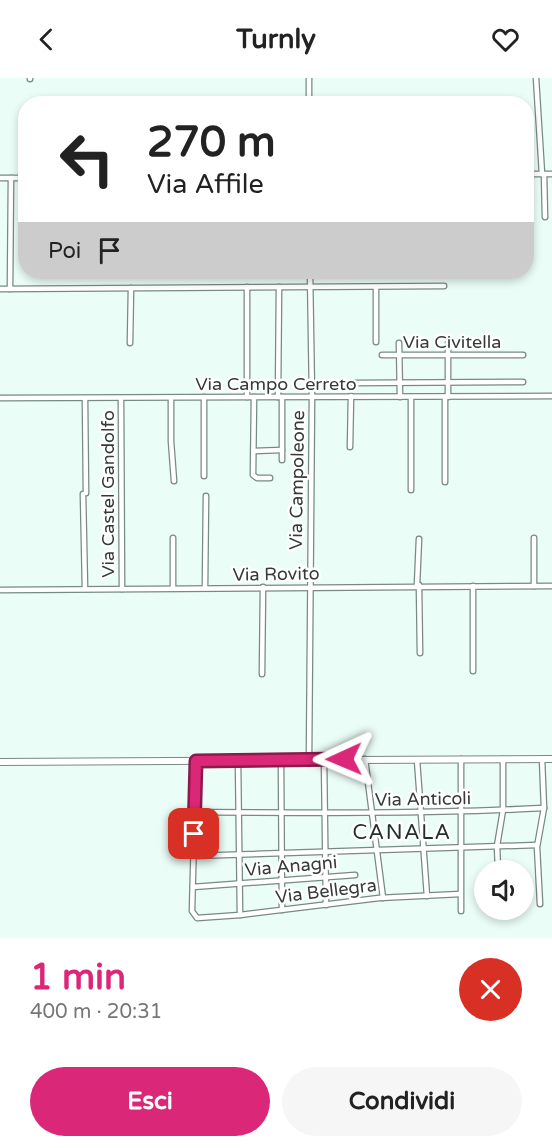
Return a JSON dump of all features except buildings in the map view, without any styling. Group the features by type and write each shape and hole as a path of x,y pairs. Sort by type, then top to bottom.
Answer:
{"street":[{"path":"309,78 309,96"},
{"path":"536,78 546,217"},
{"path":"534,174 552,174"},
{"path":"0,178 18,178"},
{"path":"10,289 11,178"},
{"name":"Via Campoleone","path":"309,760 312,396 310,279"},
{"path":"0,289 444,286"},
{"path":"247,287 247,397"},
{"path":"279,287 282,460"},
{"path":"375,287 376,342"},
{"path":"130,343 131,288"},
{"path":"399,343 400,397"},
{"path":"445,482 448,343"},
{"name":"Via Civitella","path":"382,355 523,355"},
{"path":"353,383 523,382"},
{"path":"350,447 351,396"},
{"name":"Via Campo Cerreto","path":"0,398 552,396"},
{"path":"254,397 254,475 258,478 270,478"},
{"path":"411,397 411,490"},
{"path":"171,398 174,481"},
{"path":"204,398 204,476"},
{"path":"85,399 85,589"},
{"name":"Via Castel Gandolfo","path":"121,399 122,589"},
{"path":"254,451 282,450"},
{"path":"206,588 207,496"},
{"path":"173,538 173,588"},
{"path":"534,538 534,586"},
{"path":"418,539 420,653"},
{"name":"Via Rovito","path":"0,590 418,585 552,586"},
{"path":"473,586 473,671"},
{"path":"262,674 263,587"},
{"path":"324,759 326,905"},
{"path":"365,759 383,898"},
{"path":"461,759 461,911"},
{"path":"498,860 497,846 503,810 503,759"},
{"path":"540,904 537,845 543,808 542,759"},
{"path":"0,762 552,759"},
{"path":"238,760 240,915"},
{"path":"281,760 282,910"},
{"path":"417,760 427,896"},
{"path":"193,887 196,761"},
{"name":"Via Anticoli","path":"195,812 373,814 543,808"},
{"path":"194,856 537,845"},
{"name":"Via Anagni","path":"193,887 355,875"},
{"name":"Via Bellegra","path":"193,887 192,912 195,917 202,919 383,898 460,894"}],"district":[{"name":"CANALA","path":"402,832"}],"route":[{"path":"194,834 196,761 344,759"}]}
